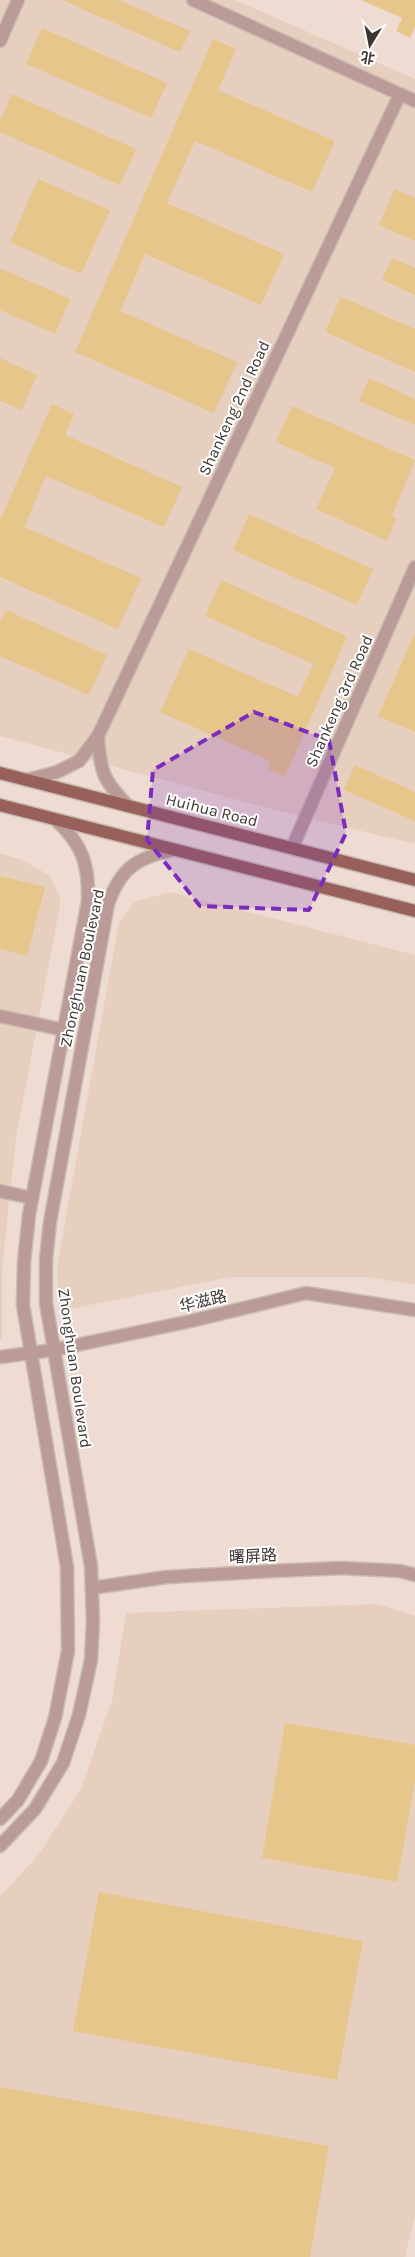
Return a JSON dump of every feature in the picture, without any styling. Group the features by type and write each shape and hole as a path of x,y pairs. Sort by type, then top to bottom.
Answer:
{"main road":[{"name":"Huihua Road","path":"0,772 415,880"},
{"path":"0,805 415,911"}],"street":[{"path":"0,40 18,0"},
{"path":"192,0 415,100"},
{"name":"Shankeng 2nd Road","path":"27,780 57,772 79,761 98,736 400,94"},
{"name":"Shankeng 3rd Road","path":"292,848 415,567"},
{"path":"98,736 100,765 110,788 128,806"},
{"name":"Zhonghuan Boulevard","path":"0,1819 18,1800 42,1761 54,1718 68,1651 67,1568 23,1305 24,1262 32,1198 88,901 89,877 83,855 73,836 56,820"},
{"name":"Zhonghuan Boulevard","path":"0,1846 35,1809 63,1763 79,1714 91,1660 94,1621 91,1566 46,1303 46,1259 50,1222 108,904 115,886 129,868 147,856 173,850"},
{"path":"0,1016 64,1030"},
{"path":"0,1191 32,1198"},
{"name":"华滋路","path":"0,1357 53,1350 191,1321 306,1293 415,1310"},
{"name":"曙屏路","path":"92,1588 167,1577 342,1568 400,1571 415,1575"}],"highlighted area":[{"path":"254,712 329,740 346,833 309,910 200,906 147,840 153,770"}],"shaded area":[{"path":"0,0 235,0 415,79 415,844 267,808 0,736"},
{"path":"0,853 25,861 50,876 61,900 16,1138 2,1269 2,1339 0,1340"},
{"path":"170,892 415,955 415,1285 367,1277 231,1277 59,1311 57,1267 119,922 134,902"},
{"path":"378,1604 415,1616 415,2215 405,2257 0,2257 0,1897 39,1854 81,1789 112,1700 126,1613"}],"building":[{"path":"62,0 119,0 190,31 180,52"},
{"path":"361,0 415,0 415,27 410,38 396,31 402,18"},
{"path":"42,28 167,83 151,118 26,64"},
{"path":"213,39 236,49 218,90 335,141 312,192 195,141 167,203 284,254 261,305 145,254 120,311 237,362 214,413 75,352"},
{"path":"12,94 136,149 120,185 0,132 0,121"},
{"path":"38,179 110,210 81,274 10,242"},
{"path":"394,189 415,198 415,241 379,225"},
{"path":"392,258 415,268 415,295 382,280"},
{"path":"0,268 70,299 55,334 0,310"},
{"path":"341,297 415,329 415,372 325,332"},
{"path":"0,358 37,375 22,410 0,401"},
{"path":"369,378 415,399 415,425 359,401"},
{"path":"52,404 74,414 65,435 182,487 164,527 46,476 24,527 141,578 118,629 0,577 0,520"},
{"path":"292,406 415,460 392,516 397,518 387,541 316,509 335,468 276,442"},
{"path":"249,514 373,569 357,605 233,550"},
{"path":"221,580 347,636 285,777 267,769 270,761 160,712 189,649 298,697 313,664 205,616"},
{"path":"6,610 107,655 89,695 0,656 0,622"},
{"path":"415,633 415,732 378,716"},
{"path":"355,765 415,792 415,821 344,790"},
{"path":"0,876 45,887 27,956 0,949"},
{"path":"285,1723 415,1745 415,1781 397,1882 262,1858"},
{"path":"99,1892 363,1941 337,2080 73,2031"},
{"path":"0,2087 329,2146 310,2257 0,2257"}]}
